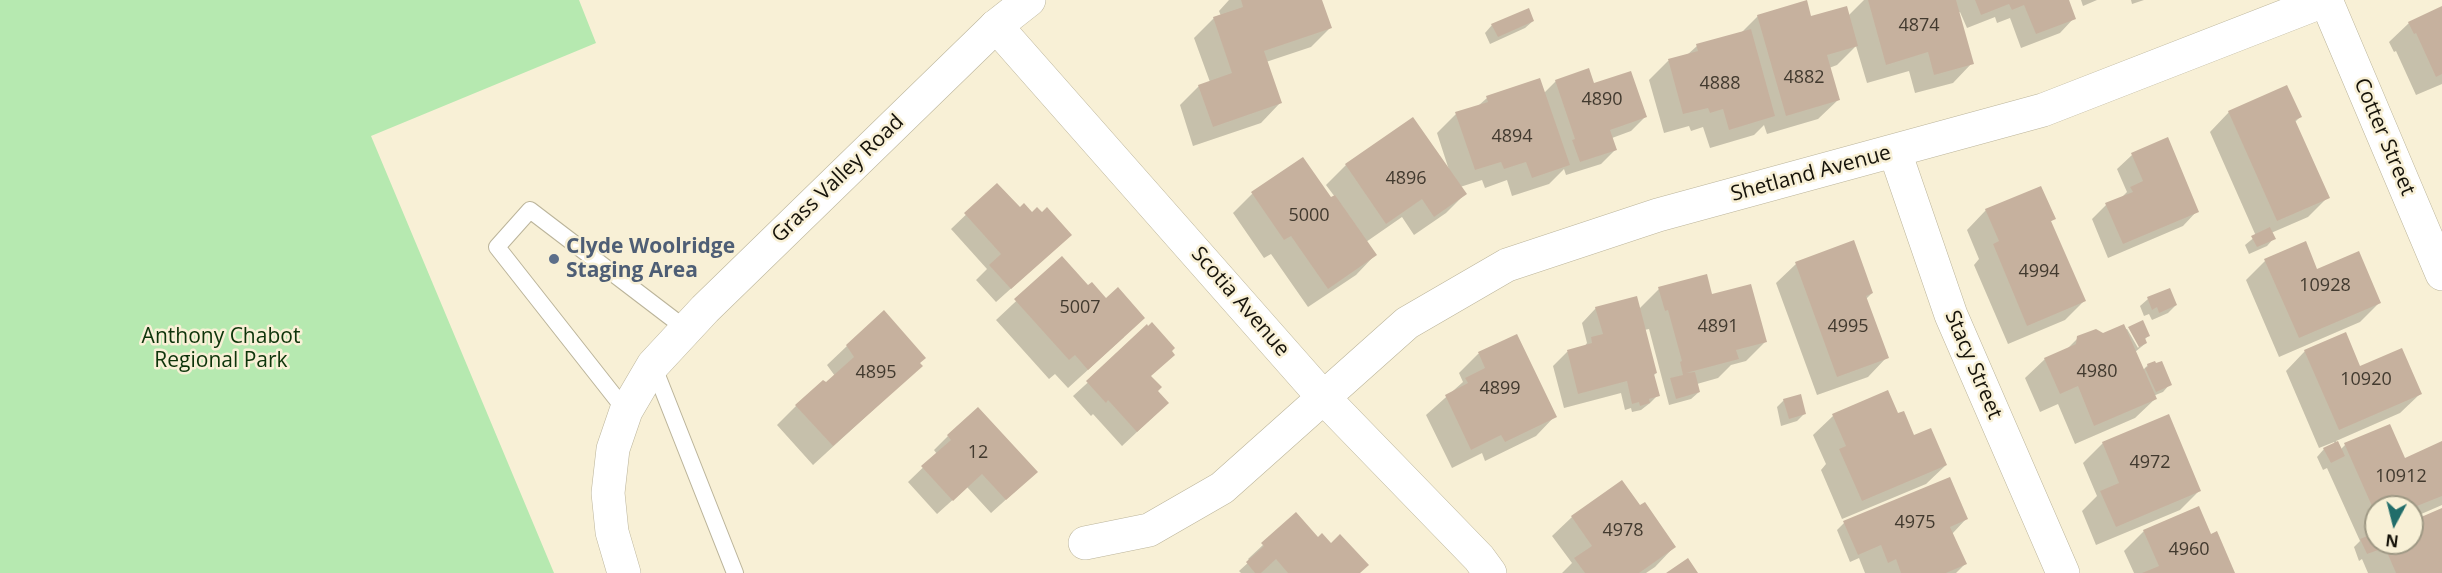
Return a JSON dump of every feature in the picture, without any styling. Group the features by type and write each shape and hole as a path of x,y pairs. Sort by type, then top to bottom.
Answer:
{"street":[{"name":"Grass Valley Road","path":"624,573 612,532 608,493 613,449 626,411 653,365 686,329 996,26 1029,0"},
{"name":"Shetland Avenue","path":"1085,543 1149,530 1222,488 1407,323 1507,265 1658,214 2043,111 2326,0"},
{"name":"Cotter Street","path":"2326,0 2442,274"},
{"name":"Scotia Avenue","path":"996,26 1323,397 1479,558 1490,573"},
{"name":"Stacy Street","path":"1894,152 1951,315 2063,573"}],"lane":[{"path":"626,411 496,247 530,210 686,329"},
{"path":"653,365 735,573"}],"green space":[{"name":"Anthony Chabot Regional Park","path":"0,0 579,0 596,43 371,136 554,573 0,573"}],"building":[{"path":"1241,0 1322,0 1332,28 1264,51 1282,103 1213,127 1198,85 1232,73 1213,17 1243,7"},
{"path":"1807,0 1811,16 1847,6 1858,46 1827,55 1840,100 1786,116 1757,15"},
{"path":"1868,0 1956,0 1974,64 1934,75 1928,52 1886,65"},
{"path":"1975,0 2069,0 2076,19 2036,34 2024,5 2012,10 2009,4 1981,15"},
{"path":"2442,6 2442,74 2436,77 2416,33 2414,34 2408,22"},
{"path":"1529,8 1534,21 1498,37 1491,24"},
{"path":"1751,29 1775,116 1729,130 1723,109 1710,113 1708,108 1683,114 1668,59 1698,51 1696,44"},
{"path":"1589,68 1594,83 1631,71 1647,117 1610,130 1617,150 1580,162 1572,140 1575,139 1555,80"},
{"path":"1540,78 1570,165 1532,178 1526,162 1504,169 1501,162 1475,170 1455,112 1488,102 1486,96"},
{"path":"2287,85 2302,117 2295,120 2330,198 2277,221 2228,111"},
{"path":"1413,117 1467,194 1434,217 1422,199 1386,224 1345,164"},
{"path":"2168,137 2199,212 2123,244 2105,203 2133,192 2130,187 2143,181 2131,153"},
{"path":"1303,157 1331,197 1335,195 1377,255 1328,289 1291,236 1284,240 1251,192"},
{"path":"997,183 1020,207 1024,203 1032,212 1037,207 1042,212 1047,207 1072,235 1011,289 989,265 1001,254 964,213"},
{"path":"2041,186 2056,219 2051,221 2086,301 2027,326 1993,244 1999,241 1985,209"},
{"path":"2270,227 2276,239 2257,247 2251,236"},
{"path":"1854,240 1873,293 1866,296 1889,358 1837,377 1795,262"},
{"path":"2306,241 2317,269 2359,251 2381,303 2299,338 2264,259"},
{"path":"1062,256 1088,285 1092,282 1106,298 1118,287 1145,318 1088,370 1075,355 1069,360 1014,299"},
{"path":"1707,274 1712,294 1751,284 1767,342 1736,350 1739,359 1686,373 1695,372 1700,392 1676,399 1670,378 1683,375 1680,362 1682,361 1668,310 1665,311 1658,287"},
{"path":"2170,288 2177,305 2159,313 2157,307 2152,310 2147,297"},
{"path":"1637,296 1657,373 1654,374 1660,396 1649,399 1650,403 1640,406 1639,402 1632,404 1627,381 1578,394 1567,350 1592,343 1591,337 1603,334 1595,307"},
{"path":"884,310 926,358 920,363 923,366 833,446 795,405 854,357 846,345"},
{"path":"2143,320 2150,336 2145,338 2147,343 2139,347 2128,327"},
{"path":"1152,322 1175,348 1172,351 1175,355 1151,376 1162,387 1158,391 1169,403 1137,432 1108,400 1106,403 1086,381 1147,324 1148,326"},
{"path":"2124,324 2157,399 2094,426 2078,386 2060,394 2044,358 2076,344 2077,336 2096,329 2103,333"},
{"path":"2346,332 2360,366 2402,348 2422,394 2339,430 2304,350"},
{"path":"1517,334 1557,417 1505,442 1501,435 1471,450 1445,395 1468,383 1465,378 1485,368 1478,352"},
{"path":"2155,361 2156,363 2162,361 2172,385 2156,392 2145,368 2148,367 2147,364"},
{"path":"1888,390 1898,413 1904,411 1914,435 1931,428 1947,465 1862,501 1839,449 1846,446 1832,414"},
{"path":"1801,394 1806,414 1789,419 1783,399"},
{"path":"978,407 1038,472 1006,500 982,474 953,501 921,466 951,440 947,435"},
{"path":"2169,414 2201,491 2116,527 2100,491 2119,483 2102,442"},
{"path":"2390,424 2405,458 2442,441 2442,496 2424,503 2424,495 2367,495 2344,443"},
{"path":"2338,441 2345,456 2331,463 2323,448"},
{"path":"1950,477 1968,519 1950,527 1967,564 1946,573 1901,573 1896,559 1888,563 1881,545 1858,555 1843,521"},
{"path":"1622,480 1640,505 1645,502 1676,547 1639,573 1585,573 1574,558 1592,546 1571,516"},
{"path":"2199,506 2211,534 2217,531 2235,573 2142,573 2159,566 2143,530"},
{"path":"2442,508 2442,573 2396,573 2388,555 2424,555 2424,516"},
{"path":"1296,512 1318,537 1322,533 1331,543 1340,534 1369,565 1360,573 1288,573 1276,559 1261,573 1255,573 1246,562 1264,546 1261,543"},
{"path":"1688,558 1698,573 1666,573"}],"place":[{"name":"Clyde Woolridge Staging Area","path":"554,259"}]}
